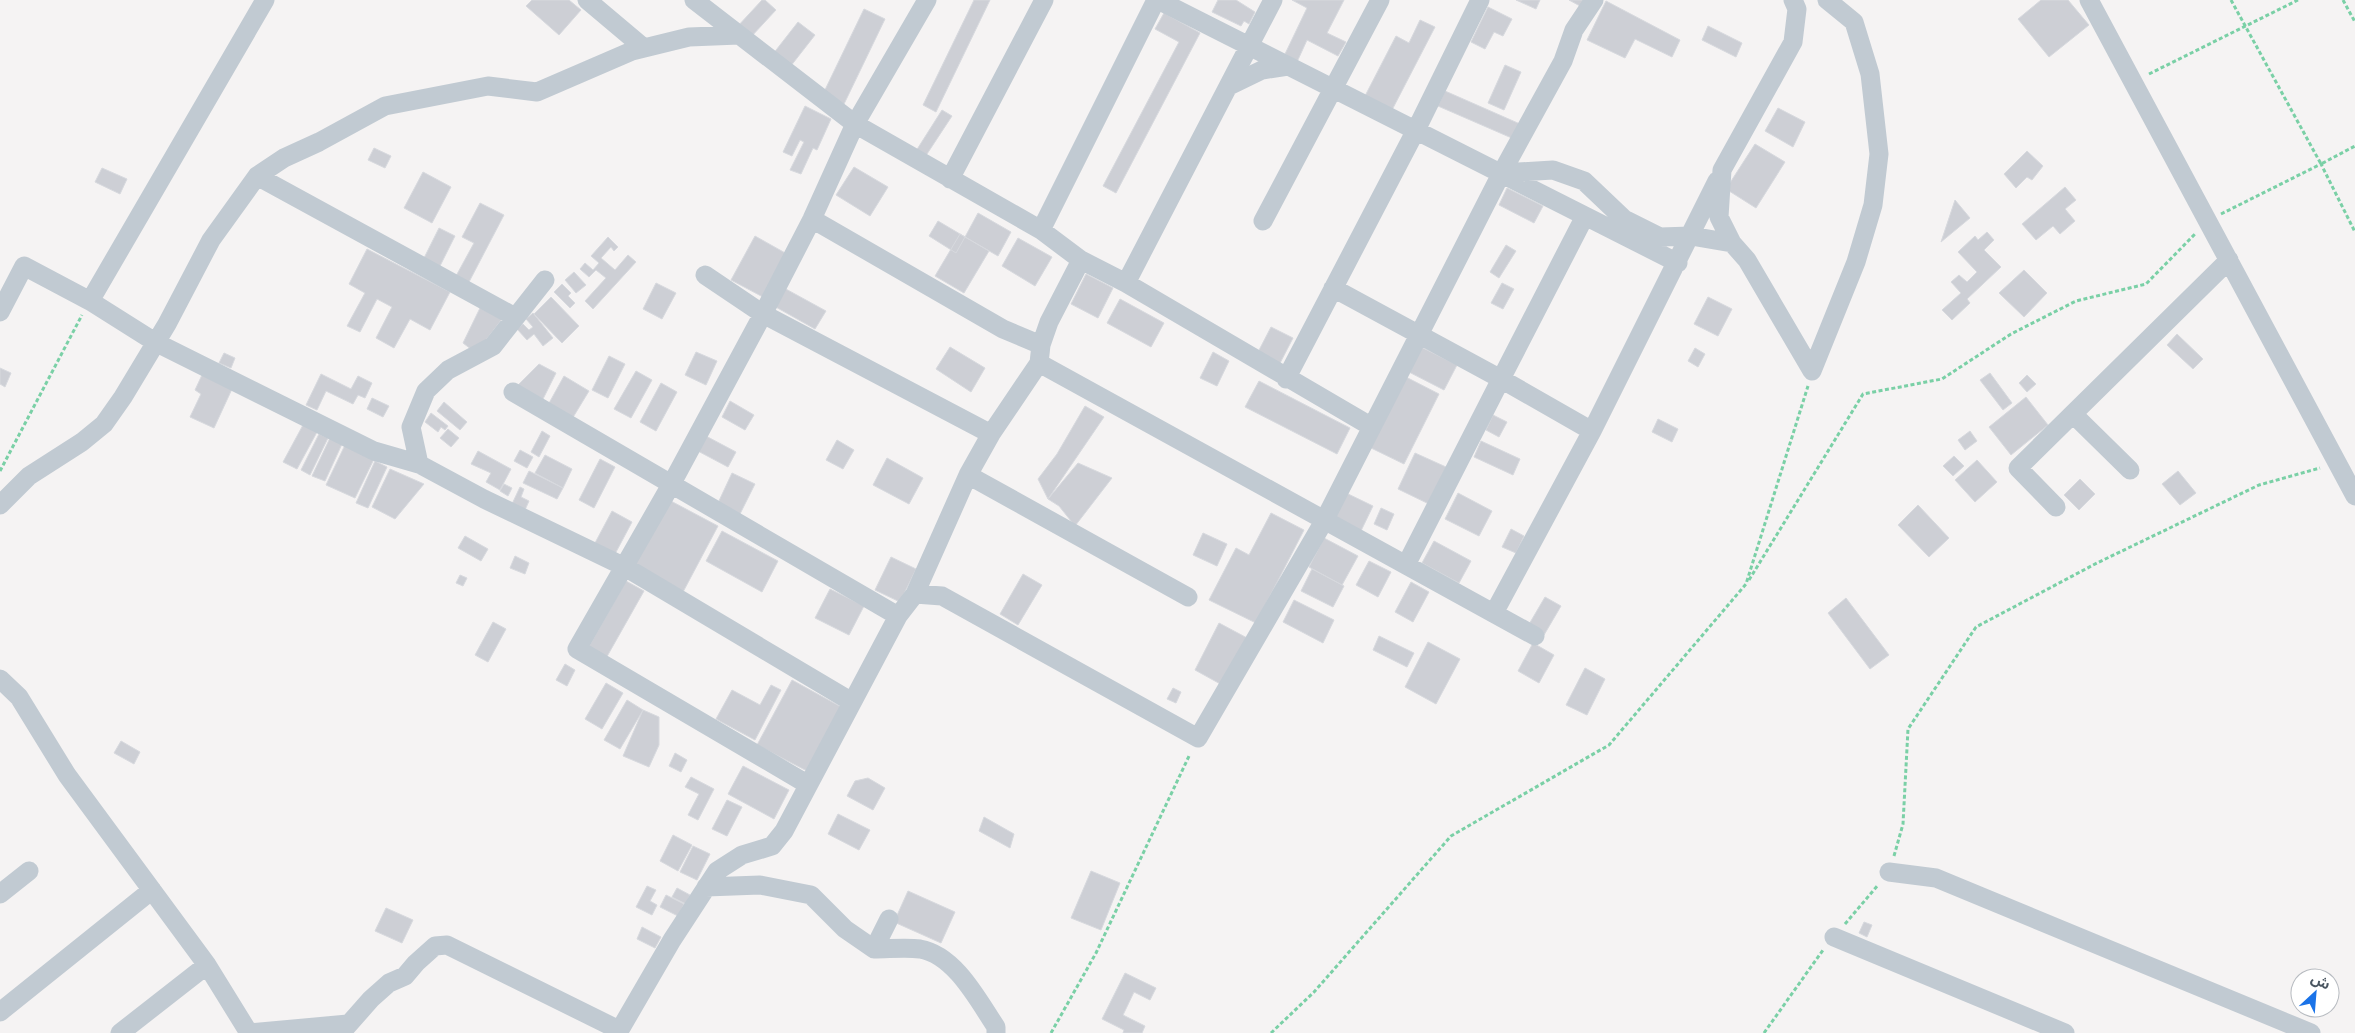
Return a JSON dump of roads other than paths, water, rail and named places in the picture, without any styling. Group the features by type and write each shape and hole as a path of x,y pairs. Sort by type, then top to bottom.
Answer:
{"street":[{"path":"90,301 265,0"},
{"path":"588,0 644,48"},
{"path":"694,0 855,124 950,180 1041,230 1081,260 1126,283 1286,379 1372,427"},
{"path":"807,784 578,649 672,483 763,314 812,219 855,124 927,0"},
{"path":"950,180 1044,0"},
{"path":"1041,230 1157,0 1678,263"},
{"path":"1126,283 1273,0"},
{"path":"1264,221 1380,0"},
{"path":"1286,379 1416,130 1480,0"},
{"path":"914,594 942,596 1198,738 1324,521 1501,174 1556,76 1574,30 1594,0"},
{"path":"1494,613 1592,431 1678,263 1722,170 1793,42 1797,9 1793,0"},
{"path":"1722,170 1719,218 1732,243 1747,260 1812,371 1856,262 1873,205 1879,154 1870,74 1854,22 1827,0"},
{"path":"2089,0 2355,496"},
{"path":"0,505 29,476 82,442 104,424 123,397 155,342 211,240 257,176 284,158 319,142 385,106 488,86 537,92 632,51 689,37 739,35"},
{"path":"1229,86 1262,70 1288,66"},
{"path":"1501,174 1553,170 1584,181 1624,219 1660,237 1691,236 1732,243"},
{"path":"257,176 516,317"},
{"path":"1406,565 1585,216"},
{"path":"812,219 1003,329 1040,354 1324,521 1535,636"},
{"path":"341,1033 370,999 389,983 405,976 435,946 447,945 619,1032 672,940 717,871 742,855 772,846 784,831 807,784 898,616 914,594 968,475 1040,354 1049,322 1081,260"},
{"path":"2056,507 2018,468 2228,260"},
{"path":"0,312 24,266 90,301 155,342 374,451 419,464 484,499 625,567 852,702"},
{"path":"705,275 763,314 991,434"},
{"path":"419,464 411,427 426,391 448,370 492,346 545,280"},
{"path":"1333,288 1592,431"},
{"path":"513,392 898,616"},
{"path":"2073,414 2130,470"},
{"path":"968,475 1188,597"},
{"path":"0,679 19,697 67,774 207,964 249,1033 348,1024 341,1033"},
{"path":"0,894 29,871"},
{"path":"1889,872 1936,878 2311,1033"},
{"path":"706,887 760,885 810,895 845,929 874,949 921,949 940,958 961,975 996,1027 996,1033"},
{"path":"0,1012 152,890"},
{"path":"874,949 888,919"},
{"path":"1834,937 2065,1033"},
{"path":"120,1033 207,964"}]}
